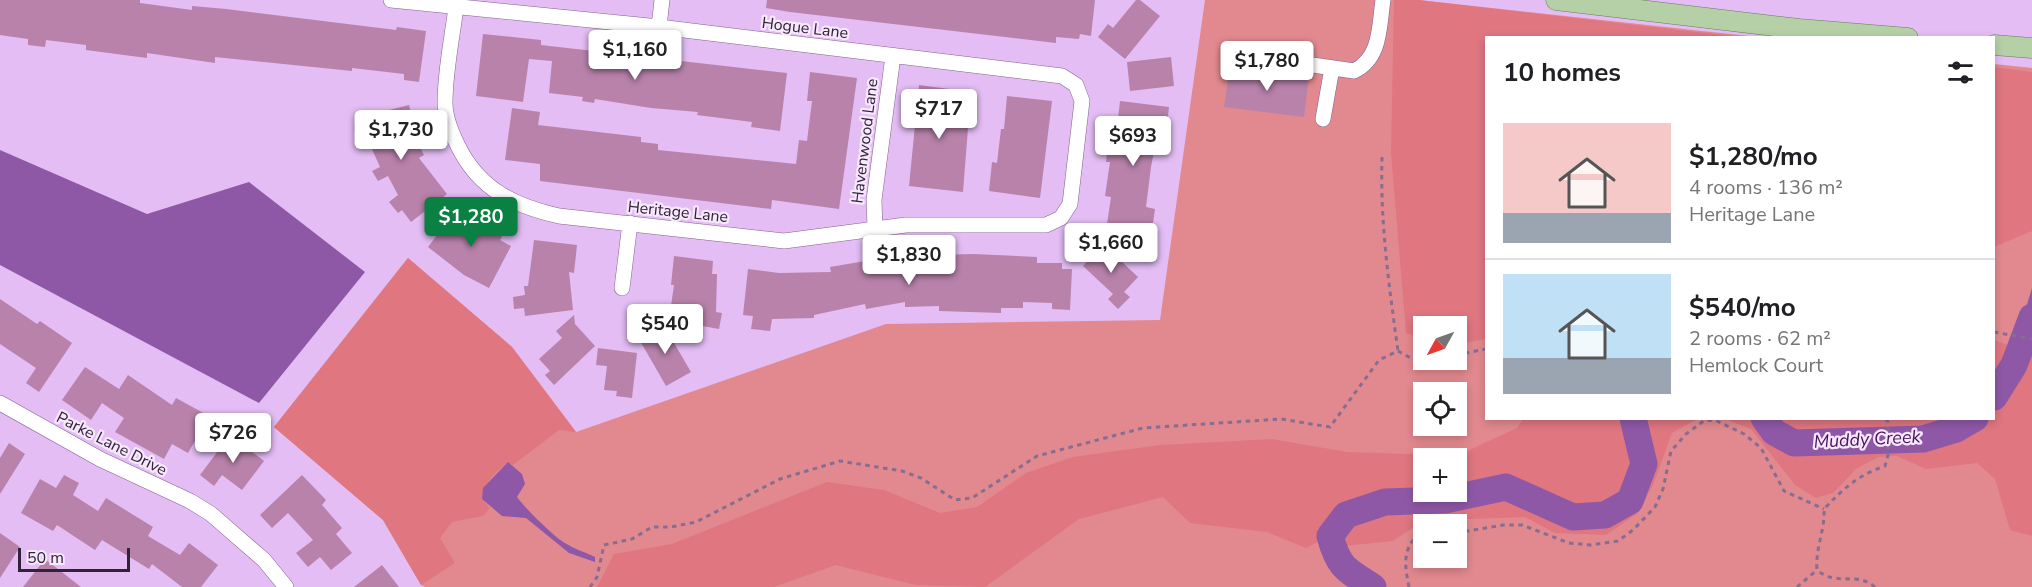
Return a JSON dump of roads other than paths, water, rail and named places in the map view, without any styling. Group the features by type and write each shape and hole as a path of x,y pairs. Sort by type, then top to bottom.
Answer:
{"main road":[{"path":"1556,0 1887,36"},
{"path":"1995,45 2032,48"}],"street":[{"name":"Hogue Lane","path":"391,0 659,27 893,57 1054,74 1076,85 1080,92 1081,109 1070,204 1061,218"},
{"path":"659,27 662,0"},
{"path":"1244,55 1354,71 1365,66 1376,49 1383,0"},
{"name":"Heritage Lane","path":"456,7 445,105 452,133 460,151 483,183 505,199 531,210 559,216 784,241 906,225 1046,225 1061,218"},
{"name":"Havenwood Lane","path":"875,229 874,200 893,57"},
{"path":"1323,119 1332,68"},
{"path":"622,288 630,224"},
{"name":"Parke Lane Drive","path":"0,403 111,465 190,501 211,514 264,560 286,587"}],"waterway":[{"name":"Muddy Creek","path":"1995,395 2014,365 2032,317"},
{"name":"Muddy Creek","path":"1373,587 1344,567 1333,547 1330,536 1346,515 1385,502 1445,500 1506,487 1573,517 1605,515 1630,501 1644,464 1633,420"},
{"name":"Muddy Creek","path":"1765,420 1774,432 1794,443 1923,439 1956,429 1972,420"}]}
